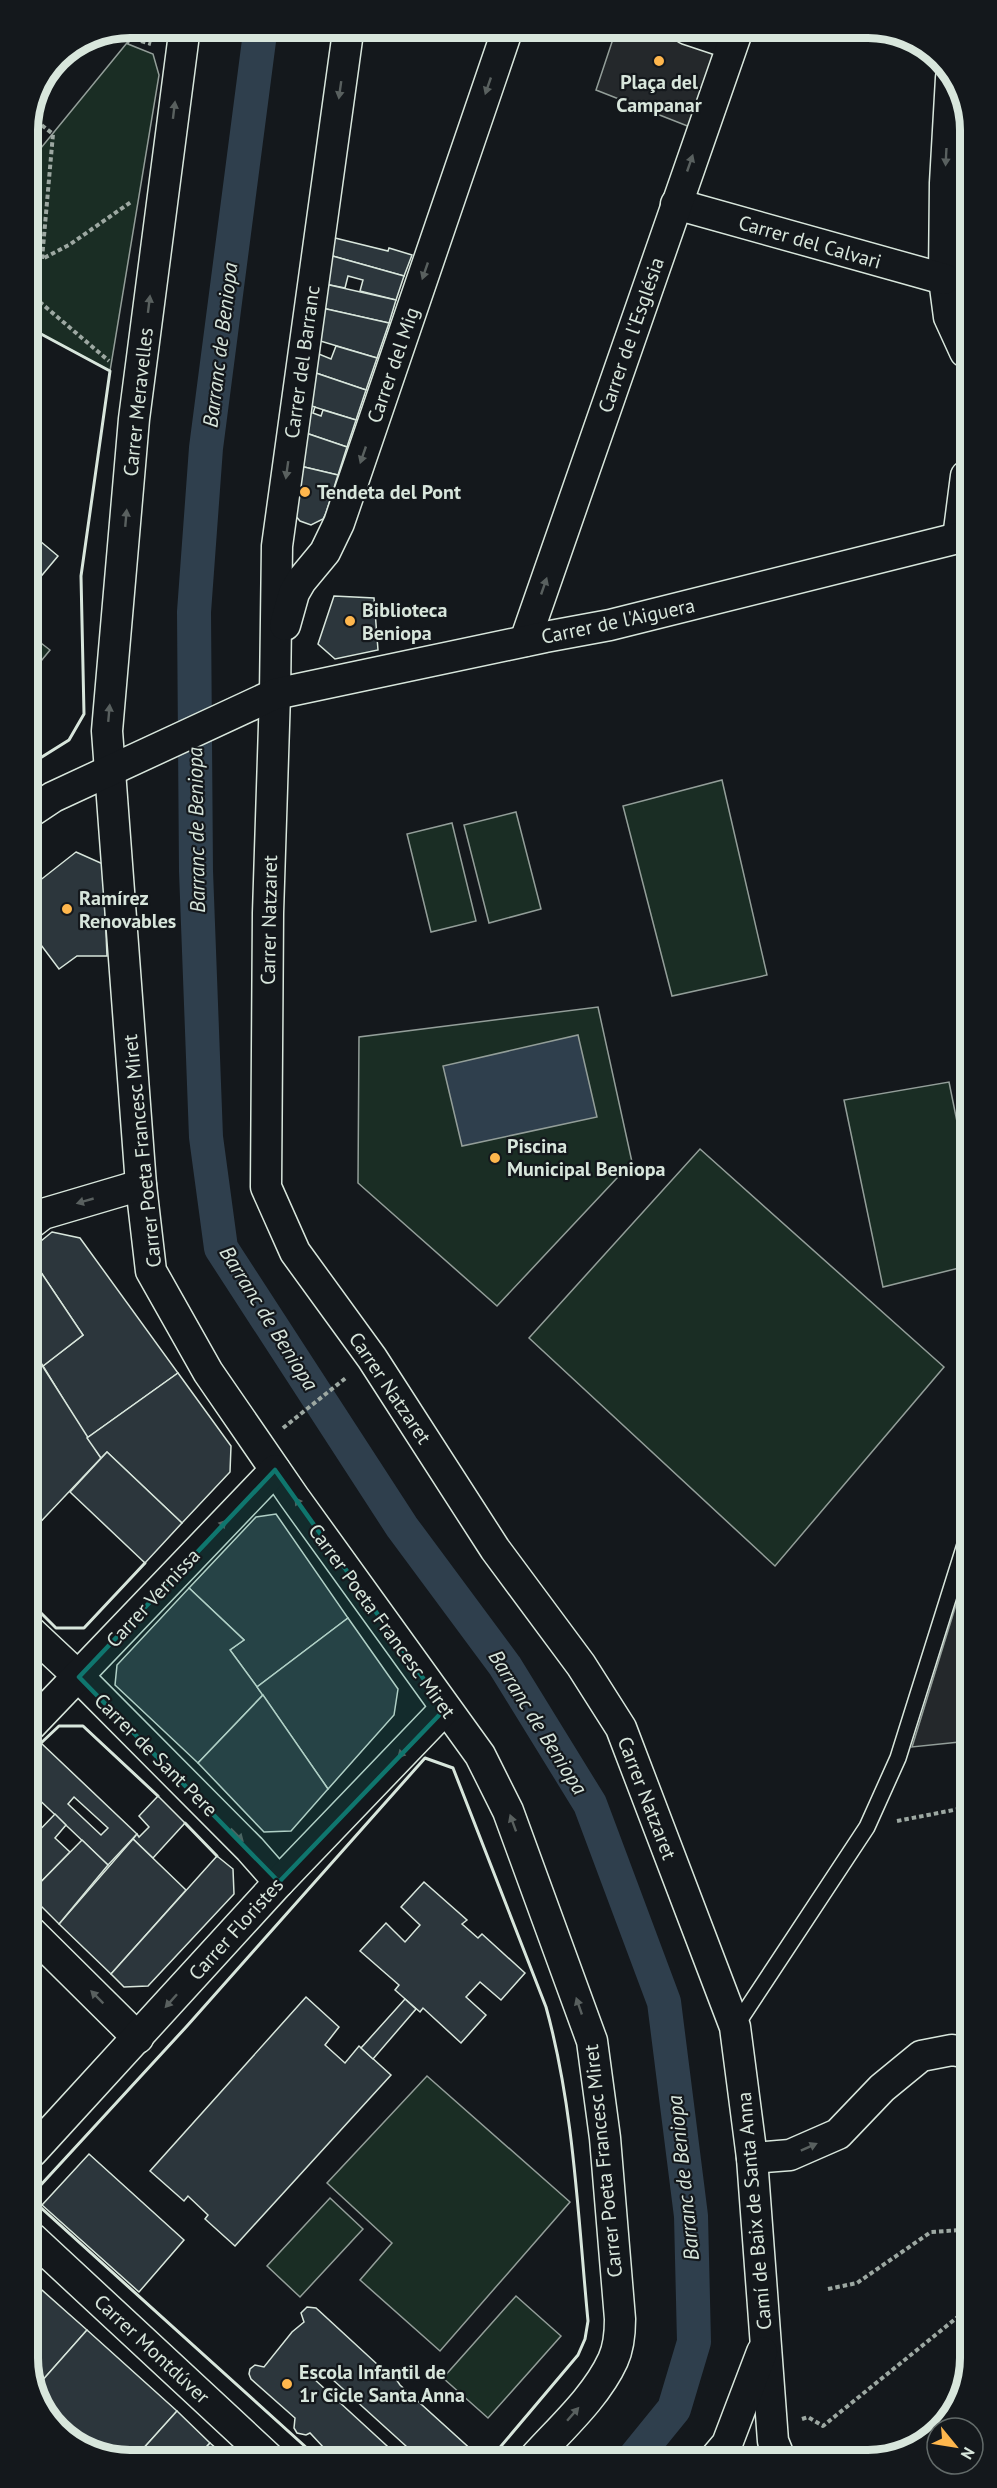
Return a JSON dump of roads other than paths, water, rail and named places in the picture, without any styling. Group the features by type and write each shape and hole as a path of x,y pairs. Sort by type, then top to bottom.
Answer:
{"street":[{"name":"Carrer Meravelles","path":"110,771 107,731 134,419 183,38"},
{"name":"Carrer del Barranc","path":"275,694 277,546 347,38"},
{"name":"Carrer del Mig","path":"275,694 285,627 294,593 331,542 339,523 505,38"},
{"name":"Carrer de l'Església","path":"525,641 734,38"},
{"path":"950,90 945,183 944,279 948,317 960,342"},
{"name":"Carrer del Calvari","path":"676,204 944,279"},
{"name":"Carrer de l'Aiguera","path":"38,807 53,797 275,694 610,625 960,540"},
{"name":"Carrer Natzaret","path":"275,694 268,913 266,1187 295,1252 372,1358 495,1550 581,1665 621,1728 735,2027"},
{"name":"Carrer Poeta Francesc Miret","path":"110,771 141,1185 151,1271 208,1372 445,1709 480,1755 504,1802 592,2041 605,2138 620,2339 614,2360 604,2376 541,2450"},
{"path":"38,1218 43,1214 141,1185"},
{"name":"Carrer Vernissa","path":"37,1719 79,1677 267,1458"},
{"name":"Carrer de Sant Pere","path":"37,1638 79,1677 279,1881"},
{"name":"Carrer Floristes","path":"37,2147 279,1881 445,1709"},
{"path":"37,1938 138,2038"},
{"name":"Camí de Baix de Santa Anna","path":"722,2450 765,2343 752,2158 735,2027"},
{"path":"752,2158 790,2155 838,2134 882,2088 921,2056 952,2050 960,2051"},
{"name":"Carrer Montdúver","path":"37,2243 260,2450"},
{"path":"725,2450 750,2440 776,2449 765,2343"}],"lane":[{"path":"735,2027 867,1827 898,1758 960,1560"}],"water":[{"path":"578,1035 597,1117 462,1146 443,1066"}],"waterway":[{"name":"Barranc de Beniopa","path":"259,38 206,448 194,612 196,871 206,1137 221,1248 402,1527 505,1666 590,1804 664,2002 691,2216 694,2342 674,2409 641,2450"}],"place":[{"name":"Plaça del Campanar","path":"659,61"},
{"name":"Tendeta del Pont","path":"305,492"},
{"name":"Biblioteca Beniopa","path":"350,621"},
{"name":"Ramírez Renovables","path":"67,909"},
{"name":"Piscina Municipal Beniopa","path":"495,1158"},
{"name":"Escola Infantil de 1r Cicle Santa Anna","path":"287,2384"}]}
